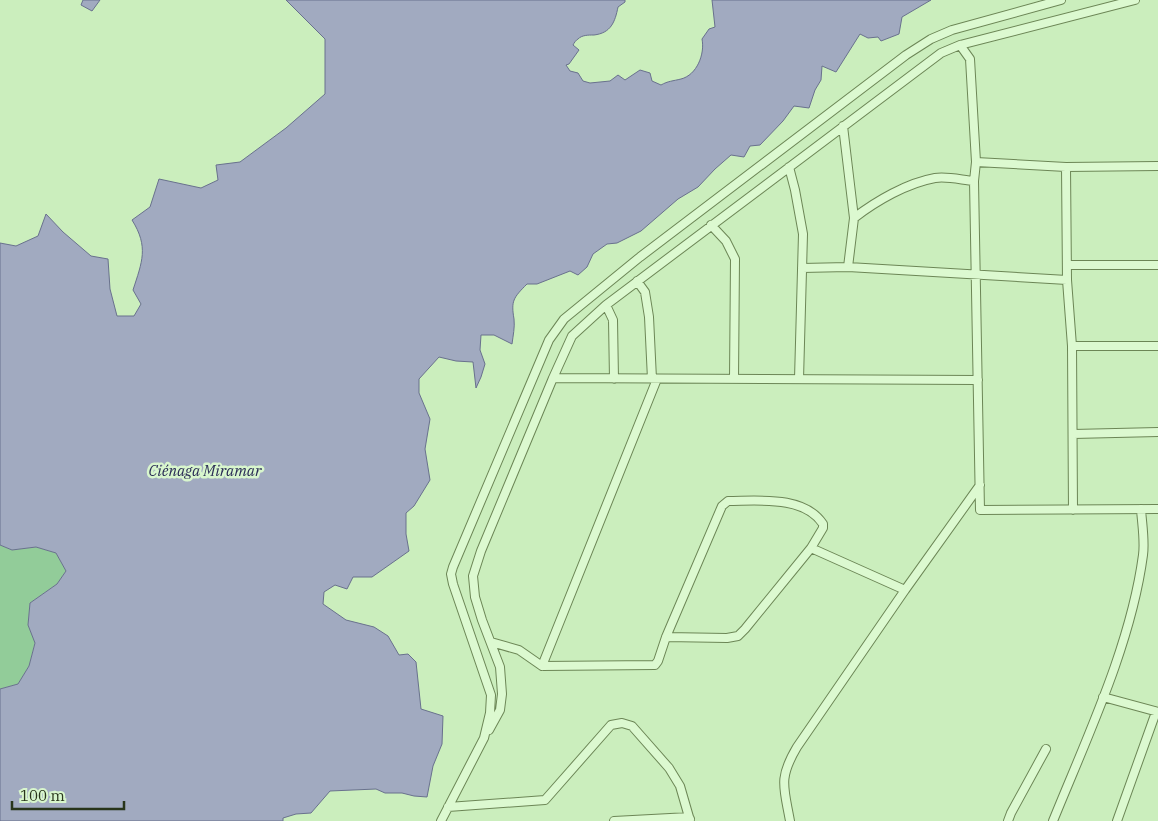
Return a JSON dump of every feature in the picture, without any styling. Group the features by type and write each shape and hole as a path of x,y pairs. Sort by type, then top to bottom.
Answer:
{"street":[{"path":"484,738 490,713 491,695 451,574 549,340 564,318 648,251 906,55 931,39 952,30 1060,0"},
{"path":"441,821 500,710 502,694 500,667 475,597 473,576 481,551 572,336 606,305 941,53 960,45 1134,0"},
{"path":"960,45 970,59 976,162 974,181 980,510 1158,509"},
{"path":"843,126 854,218 848,267"},
{"path":"976,162 1066,167 1158,166"},
{"path":"788,167 795,190 803,234 799,379"},
{"path":"1066,167 1067,280 1072,346 1073,510"},
{"path":"854,218 872,204 900,190 936,178 974,181"},
{"path":"711,225 726,241 735,259 734,379"},
{"path":"1067,265 1158,265"},
{"path":"802,268 848,267 1067,280"},
{"path":"542,666 655,379 645,292 637,282"},
{"path":"606,305 613,320 614,379"},
{"path":"1072,346 1158,346"},
{"path":"553,378 978,380"},
{"path":"1073,434 1158,432"},
{"path":"790,821 784,778 788,762 905,590 980,485"},
{"path":"491,642 519,650 542,666 655,665 658,662 666,637 724,503 728,501 773,500 788,502 808,511 823,524 823,528 812,548 738,636 727,638 666,637"},
{"path":"1053,821 1103,697 1133,609 1143,553 1141,509"},
{"path":"812,548 905,590"},
{"path":"1103,697 1157,712 1117,821"},
{"path":"448,807 545,800 611,725 622,723 632,726 669,768 680,786 689,819 614,821"},
{"path":"1008,821 1046,749"}],"green space":[{"path":"0,545 12,550 36,547 56,553 66,571 57,584 30,603 28,625 35,642 29,666 18,684 0,689"}],"water":[{"path":"83,0 100,0 92,11 81,5"},
{"name":"Ciénaga Miramar","path":"286,0 625,0 618,7 614,22 608,29 600,34 583,36 576,41 573,45 579,50 569,64 566,65 570,71 578,73 583,81 590,83 610,81 618,75 625,80 640,70 650,73 652,81 661,85 687,77 699,63 703,45 702,39 709,29 715,27 712,0 931,0 902,17 899,34 881,41 878,37 868,38 860,34 836,72 822,66 821,80 815,90 809,108 794,106 783,121 760,145 750,146 744,157 731,155 698,187 678,199 641,231 617,243 607,244 593,254 587,267 578,275 570,271 537,284 527,284 516,296 513,304 514,325 512,344 494,335 481,335 480,350 485,364 476,388 473,362 439,357 419,379 419,393 430,419 425,449 430,480 414,506 406,513 406,534 409,551 372,577 353,577 347,589 335,585 324,592 323,604 346,620 374,627 388,636 399,655 408,654 416,662 421,709 443,716 442,744 433,766 427,797 402,793 385,793 376,789 330,791 311,813 296,814 283,818 283,821 0,821 0,689 18,684 29,666 35,643 28,625 30,603 57,584 66,571 56,553 36,547 12,550 0,545 0,243 16,246 38,236 46,214 63,232 91,256 108,259 110,289 117,316 134,316 141,304 133,290 141,263 142,247 141,238 132,220 150,207 159,179 201,188 218,180 216,165 240,162 286,128 325,94 325,39"}]}
